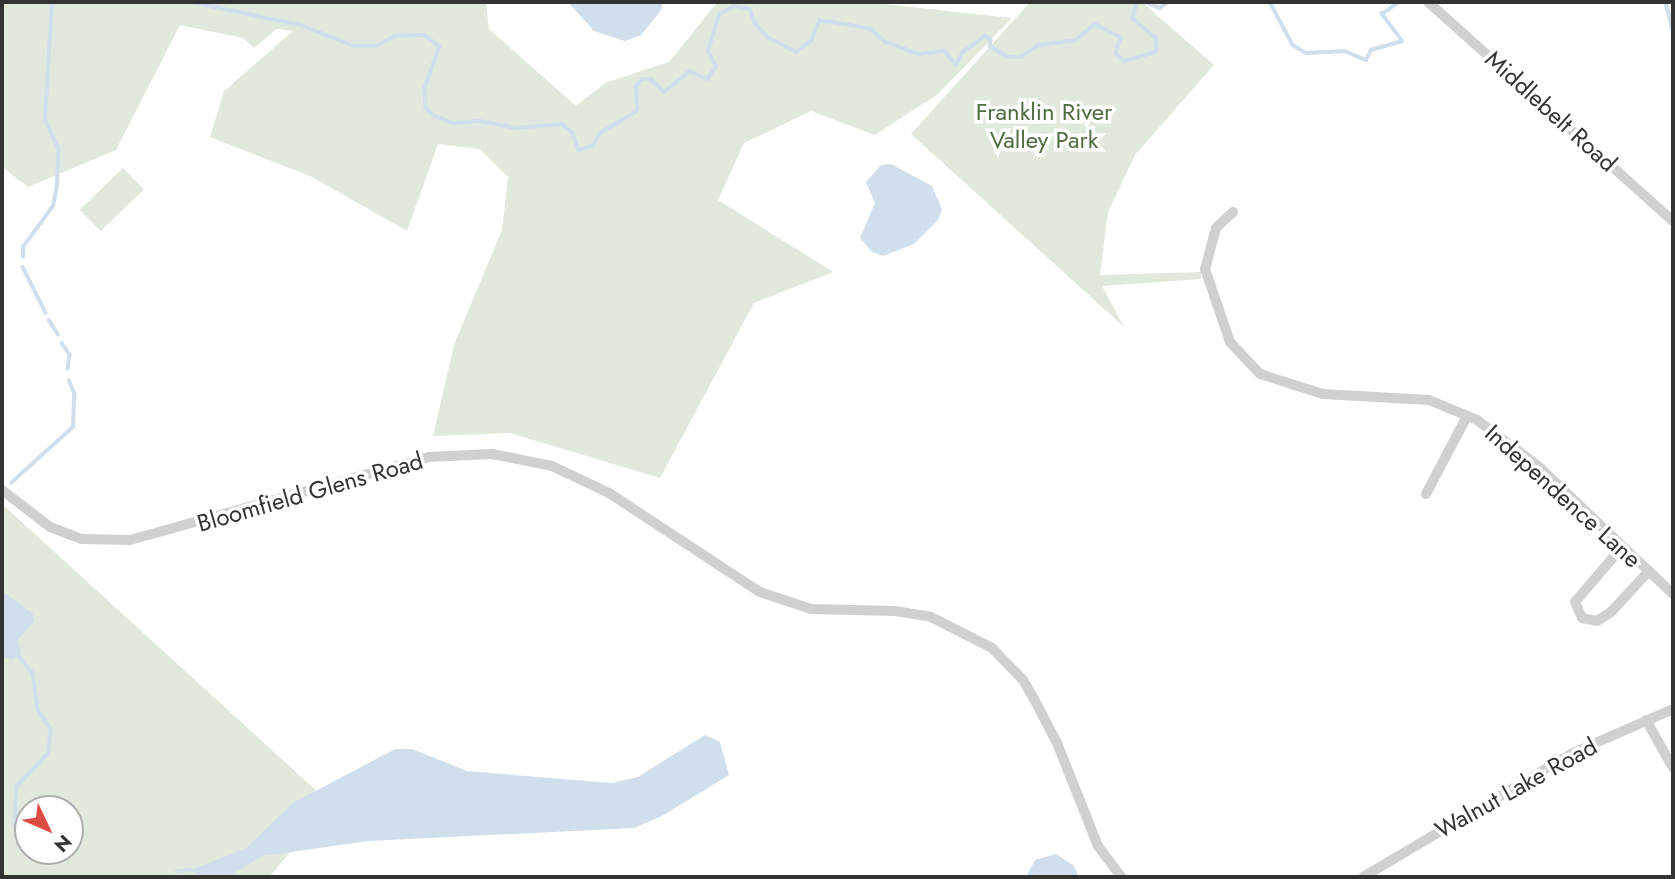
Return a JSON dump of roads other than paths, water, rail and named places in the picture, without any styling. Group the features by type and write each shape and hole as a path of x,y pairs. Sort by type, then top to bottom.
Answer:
{"street":[{"name":"Middlebelt Road","path":"1428,2 1673,221"},
{"name":"Independence Lane","path":"1233,212 1216,228 1205,270 1230,342 1260,374 1322,394 1429,400 1467,416 1536,465 1673,594"},
{"path":"1426,494 1467,416"},
{"name":"Bloomfield Glens Road","path":"2,490 50,527 82,539 130,540 429,457 492,454 552,466 609,493 760,592 811,609 895,611 931,617 992,648 1023,680 1034,699 1057,743 1098,846 1121,877"},
{"path":"1622,547 1575,602 1582,618 1597,621 1611,612 1648,572"},
{"name":"Walnut Lake Road","path":"1363,877 1573,753 1673,709"},
{"path":"1646,720 1673,768"}],"water":[{"path":"568,2 662,2 662,9 641,35 625,41 594,31"},
{"path":"891,164 932,186 942,209 938,220 914,244 883,256 872,252 860,238 875,203 866,182 881,165"},
{"path":"2,591 33,614 34,621 18,640 21,653 12,660 2,656"},
{"path":"705,735 720,742 729,775 662,816 634,828 369,841 262,856 228,877 203,877 190,870 245,849 293,803 395,749 412,749 467,771 612,783 638,777"},
{"path":"1056,854 1074,866 1079,877 1026,877 1035,860"}],"waterway":[{"path":"23,257 23,247 53,206 57,186 58,148 45,120 52,2"},
{"path":"191,2 301,25 354,46 376,46 395,36 424,35 440,46 425,88 426,108 435,116 453,123 480,121 516,128 562,124 573,133 579,150 593,146 599,134 637,111 636,87 642,79 651,79 664,92 690,71 707,79 716,67 708,51 719,15 733,6 750,9 755,23 768,37 796,52 811,41 819,21 833,22 871,29 886,42 919,54 945,51 956,65 963,52 985,36 991,40 990,46 1008,57 1021,57 1038,45 1076,40 1095,24 1121,38 1116,53 1124,61 1156,52 1156,39 1133,19 1136,2"},
{"path":"1145,2 1160,8 1168,2"},
{"path":"1270,2 1293,45 1306,53 1345,51 1366,60 1371,50 1402,41 1382,14 1399,2"},
{"path":"1666,2 1673,31"},
{"path":"23,267 46,313"},
{"path":"49,320 58,334"},
{"path":"62,343 70,355 68,369"},
{"path":"11,483 73,427 74,393 69,381"},
{"path":"17,795 17,787 49,753 51,729 38,710 33,673 19,656"},
{"path":"177,871 190,870"}],"park label":[{"name":"Franklin River Valley Park","path":"1044,126"}]}
